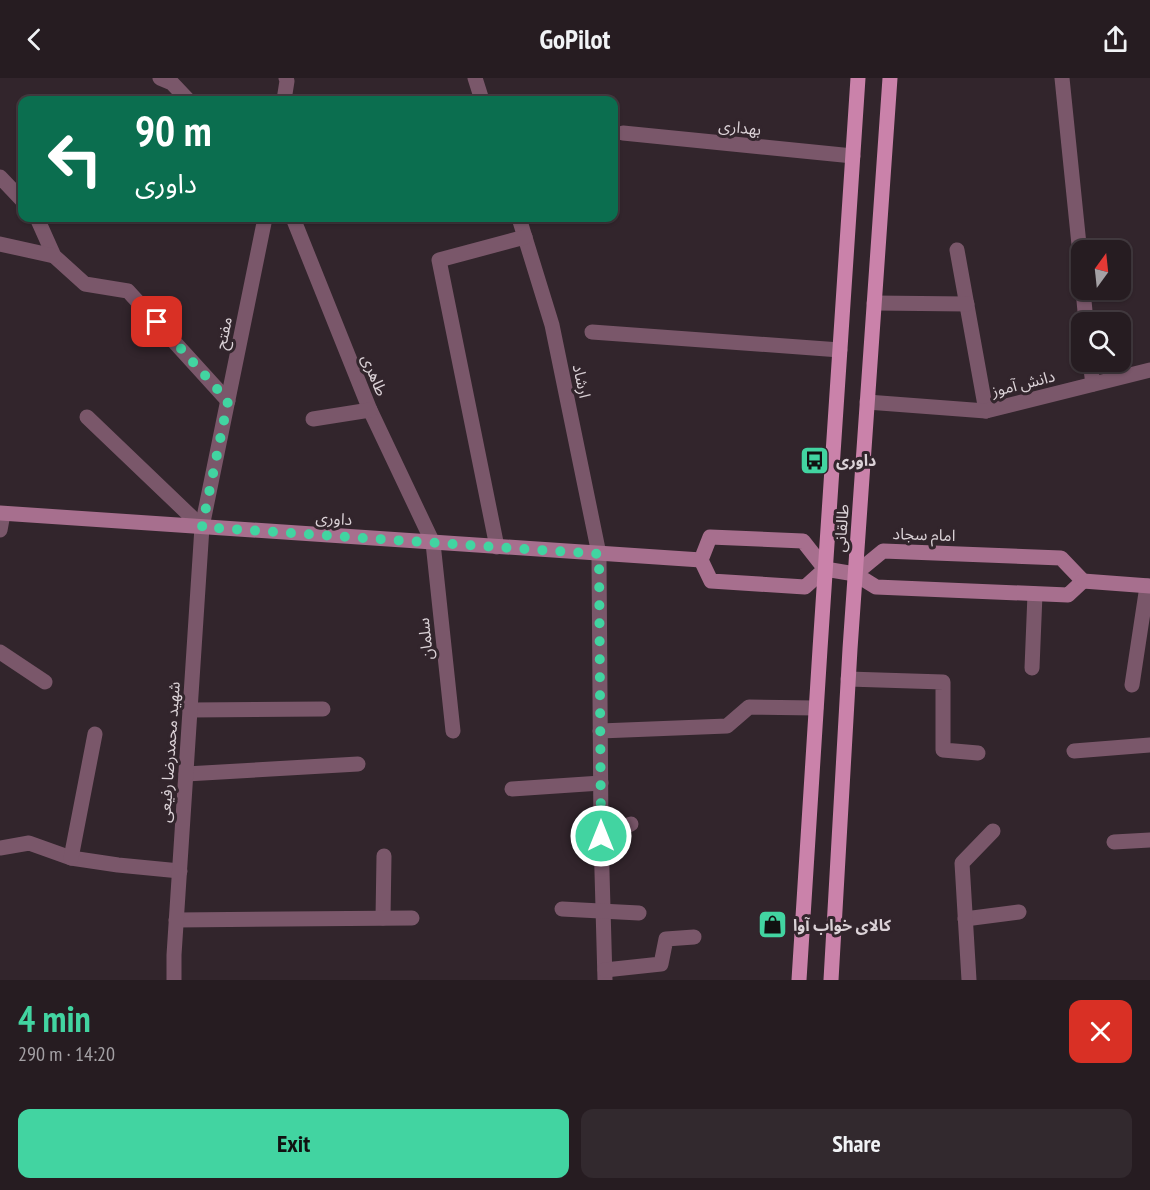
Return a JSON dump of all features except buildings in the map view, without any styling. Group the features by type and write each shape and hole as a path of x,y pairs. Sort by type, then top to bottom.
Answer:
{"main road":[{"name":"طالقانی","path":"799,980 858,78"},
{"name":"طالقانی","path":"831,980 848,679 890,78"}],"street":[{"path":"160,78 172,83 184,96"},
{"path":"475,78 481,96"},
{"path":"1062,78 1079,240"},
{"path":"285,96 290,79"},
{"name":"بهداری","path":"623,133 853,156"},
{"path":"0,177 18,196"},
{"path":"39,222 54,256 85,284 128,291 228,401"},
{"name":"مفتح","path":"202,527 264,222"},
{"name":"طاهری","path":"295,222 370,410 433,543"},
{"name":"ارشاد","path":"520,222 552,325 599,554 601,836 605,975"},
{"path":"497,547 439,261 525,237"},
{"path":"0,243 54,256"},
{"path":"957,250 986,411"},
{"path":"874,303 967,304"},
{"path":"592,332 840,350"},
{"name":"دانش آموز","path":"867,402 986,411 1150,370"},
{"path":"1091,372 1093,384"},
{"path":"313,419 370,410"},
{"path":"87,417 202,527"},
{"path":"0,530 1,513"},
{"name":"داوری","path":"1,513 701,560"},
{"name":"شهید محمدرضا رفیعی","path":"174,980 202,527"},
{"path":"825,569 806,586 711,580 701,560 710,537 803,542 825,569 855,574 876,587 1068,595 1083,581 1148,586 1132,686"},
{"name":"سلمان","path":"433,543 453,731"},
{"name":"امام سجاد","path":"855,574 883,551 1061,558 1083,581"},
{"path":"1032,668 1035,594"},
{"path":"0,652 45,682"},
{"path":"848,679 943,682 943,750 978,753"},
{"path":"600,731 727,726 748,707 816,708"},
{"path":"190,710 323,709"},
{"path":"71,858 95,734"},
{"path":"1074,751 1150,745"},
{"path":"186,774 358,764"},
{"path":"512,789 601,783"},
{"path":"601,836 632,824"},
{"path":"969,980 962,863 993,831"},
{"path":"1114,842 1150,840"},
{"path":"0,848 29,843 71,858 180,871"},
{"path":"383,918 384,856"},
{"path":"562,909 639,913"},
{"path":"966,920 1019,912"},
{"path":"176,920 412,918"},
{"path":"605,975 661,964 666,939 694,937"}],"place":[{"name":"داوری","path":"815,460"},
{"name":"کالای خواب آوا","path":"772,925"}],"route":[{"path":"157,322 228,401 202,527 599,554 601,836"}]}
